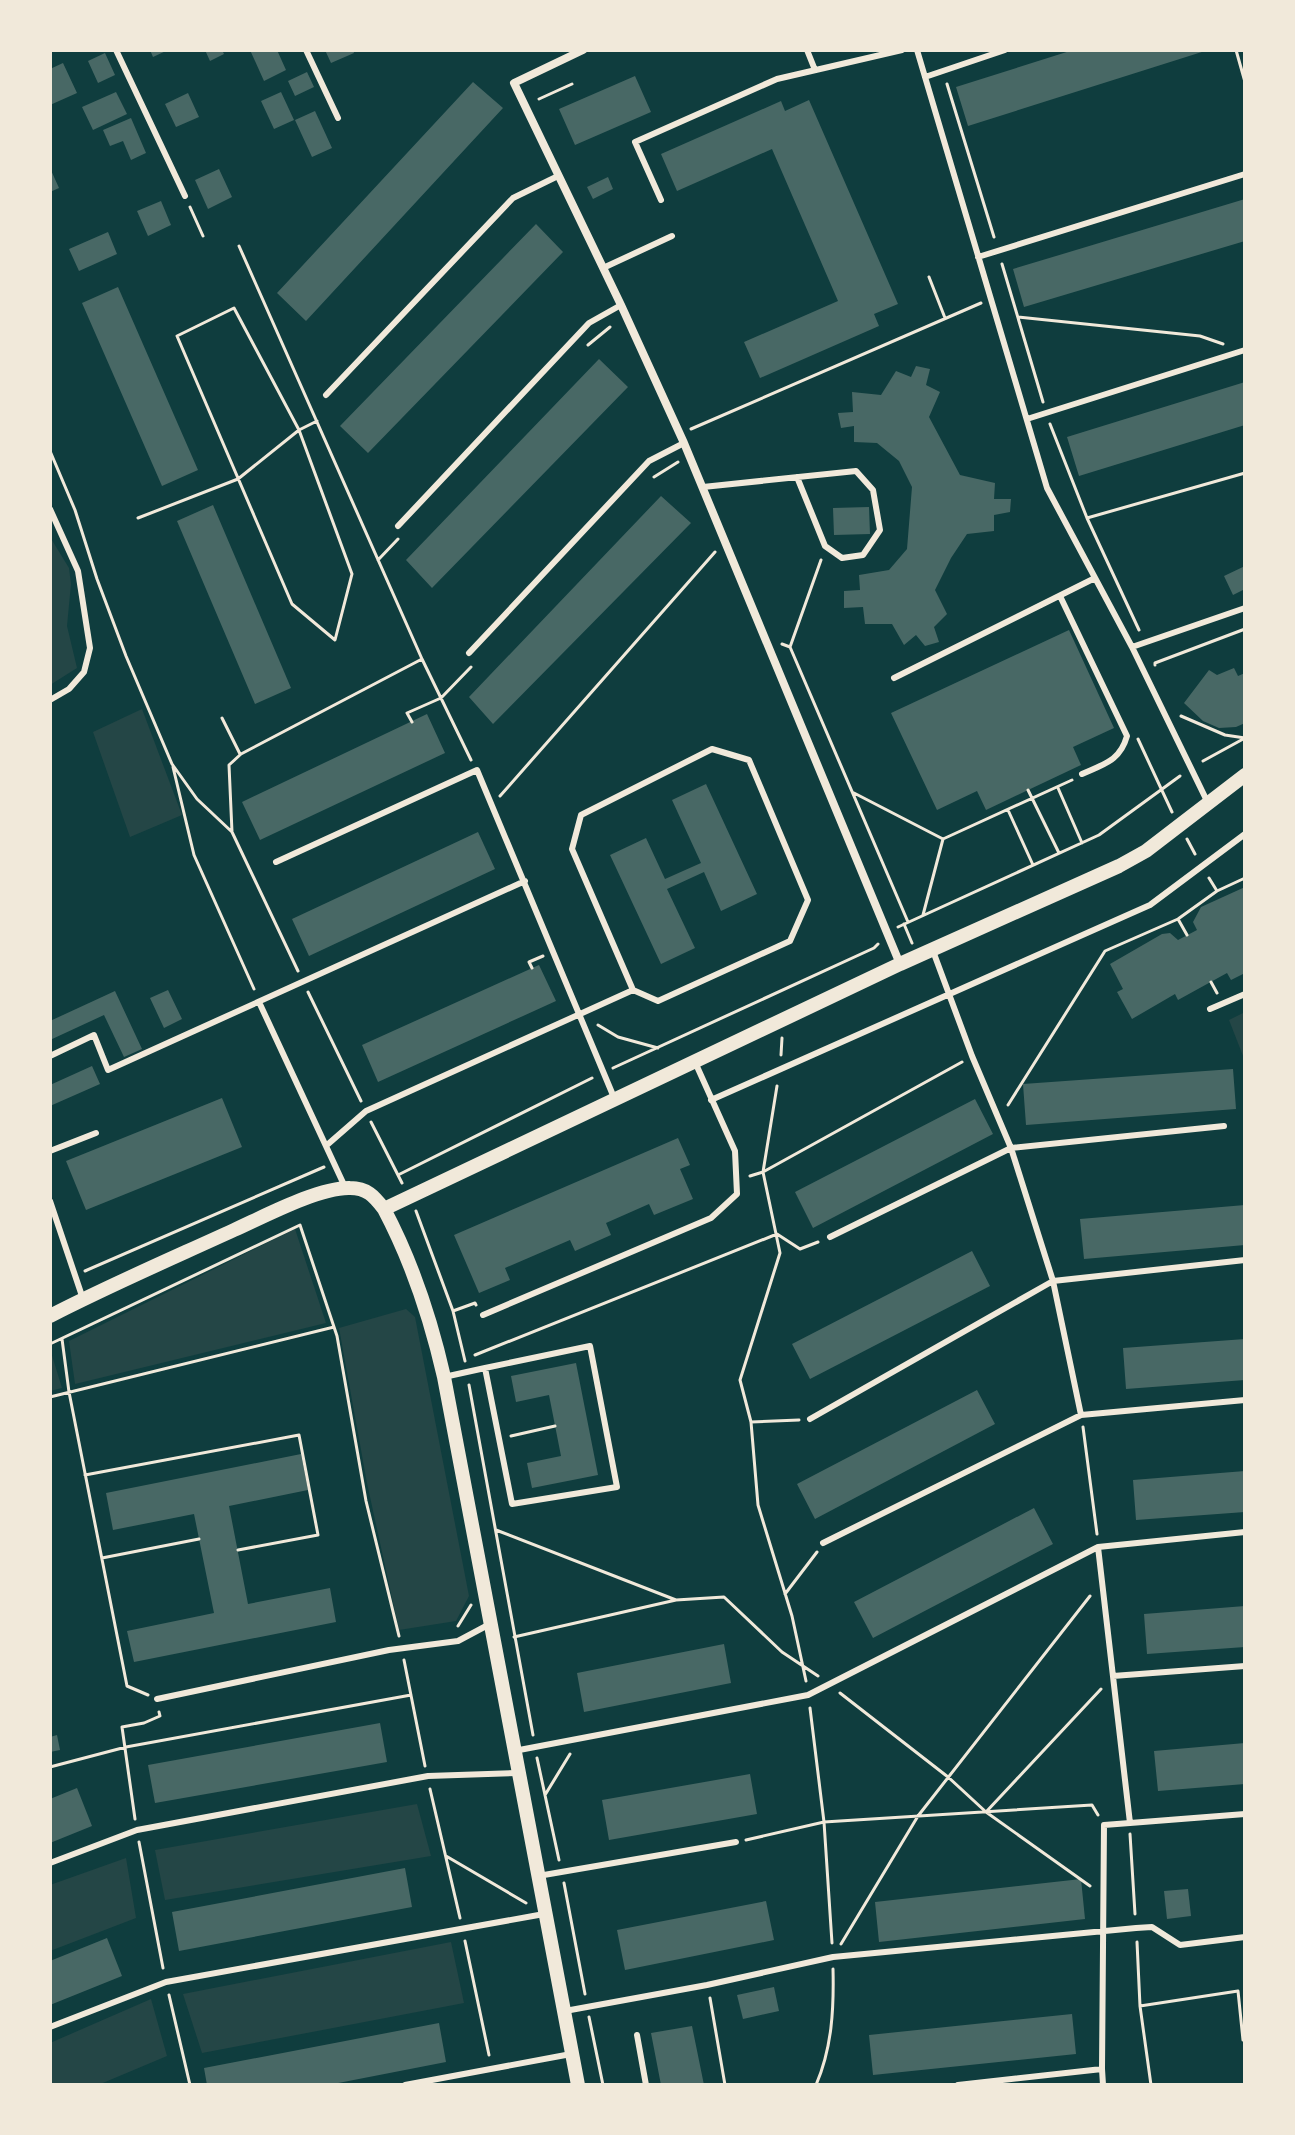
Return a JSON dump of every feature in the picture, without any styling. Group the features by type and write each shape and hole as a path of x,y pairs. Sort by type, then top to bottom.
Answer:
{"street":[{"path":"583,50 514,83 684,443 900,964"},
{"path":"384,1209 900,964 1119,866 1146,851 1245,775"},
{"path":"50,1316 278,1210 346,1187 367,1191 384,1209 396,1232 421,1300 444,1377 578,2085"}],"lane":[{"path":"116,50 185,196"},
{"path":"306,50 338,118"},
{"path":"807,50 815,70"},
{"path":"661,200 635,142 777,79 902,50"},
{"path":"917,50 1047,488 1132,647 1209,804"},
{"path":"925,77 1005,50"},
{"path":"978,257 1245,174"},
{"path":"326,395 513,198 558,176"},
{"path":"603,268 672,236"},
{"path":"398,526 589,323 621,305"},
{"path":"1027,419 1245,350"},
{"path":"469,653 649,461 684,443"},
{"path":"703,487 797,477 856,471 873,490 880,530 863,555 842,558 825,546 797,477"},
{"path":"50,509 78,571 90,648 84,672 69,689 50,700"},
{"path":"894,678 1095,578"},
{"path":"1060,596 1127,736 1123,751 1116,757 1082,774"},
{"path":"1132,647 1245,608"},
{"path":"327,1145 366,1111 633,990 658,1001 790,941 808,900 749,760 712,749 581,815 572,849 633,990"},
{"path":"276,862 477,770 615,1100"},
{"path":"711,1100 1150,905 1245,834"},
{"path":"50,1056 94,1035 108,1070 525,881"},
{"path":"933,949 972,1056 1011,1148 1053,1281 1081,1415"},
{"path":"1210,1009 1245,994"},
{"path":"259,1002 346,1187"},
{"path":"483,1315 711,1218 737,1194 735,1151 695,1062"},
{"path":"830,1237 1011,1148 1224,1126"},
{"path":"50,1151 96,1133"},
{"path":"50,1201 83,1299"},
{"path":"810,1419 1053,1281 1245,1260"},
{"path":"444,1377 466,1372 485,1368 590,1346 617,1487 512,1504 485,1368"},
{"path":"823,1543 1081,1415 1245,1400"},
{"path":"514,1751 808,1695 1098,1547 1245,1532"},
{"path":"1098,1547 1130,1823"},
{"path":"157,1699 389,1650 458,1641 489,1625"},
{"path":"1113,1676 1245,1666"},
{"path":"50,1863 137,1830 428,1776 518,1773"},
{"path":"1103,2085 1104,1825 1245,1814"},
{"path":"538,1876 736,1842"},
{"path":"50,2027 166,1982 545,1914"},
{"path":"563,2011 707,1985 833,1957 1152,1927 1180,1945 1245,1937"},
{"path":"637,2035 646,2085"},
{"path":"405,2085 571,2054"},
{"path":"958,2085 1102,2069"}],"path":[{"path":"1236,50 1245,82"},
{"path":"943,71 1046,413 1087,518 1160,676"},
{"path":"539,99 572,84"},
{"path":"185,196 203,236"},
{"path":"239,246 422,659 477,770"},
{"path":"929,277 945,318"},
{"path":"687,431 982,302"},
{"path":"234,308 299,430 352,574 335,640 292,604 238,479 177,336 234,308"},
{"path":"583,349 625,315"},
{"path":"1018,317 1200,336 1219,341 1234,354"},
{"path":"138,518 238,479 299,430 317,421"},
{"path":"50,451 75,510 126,656 172,764 194,855 259,1002"},
{"path":"648,480 689,455"},
{"path":"1087,518 1245,473"},
{"path":"378,560 400,537"},
{"path":"492,804 725,541"},
{"path":"825,546 790,647 908,922"},
{"path":"1155,663 1245,629"},
{"path":"766,639 790,647"},
{"path":"232,832 229,765 241,754 422,659"},
{"path":"412,722 407,713 441,698 474,664"},
{"path":"1184,727 1178,715 1225,735 1245,738"},
{"path":"222,718 241,754"},
{"path":"1138,737 1161,791 1217,891"},
{"path":"172,764 197,799 232,832 397,1176 604,1072 874,948 887,932 1099,835 1190,768 1245,738"},
{"path":"923,915 943,839 1058,788 1082,774"},
{"path":"1058,788 1082,843"},
{"path":"1028,790 1059,853"},
{"path":"852,792 943,839"},
{"path":"1008,808 1033,865"},
{"path":"1000,1118 1105,951 1178,919 1217,891 1245,878"},
{"path":"1178,919 1187,935"},
{"path":"532,968 529,962 554,951"},
{"path":"579,1014 618,1037 658,1048"},
{"path":"782,1035 780,1070 763,1172 780,1253 740,1380 751,1422 758,1505 804,1666 824,1822 834,2015 823,2068 816,2085"},
{"path":"736,1181 763,1172 972,1056"},
{"path":"76,1274 335,1163"},
{"path":"416,1210 453,1311 464,1360 535,1748 603,2085"},
{"path":"50,1344 300,1225 334,1327 366,1501 492,2068"},
{"path":"777,1234 800,1249 830,1237"},
{"path":"464,1360 777,1234"},
{"path":"453,1311 475,1303 483,1315"},
{"path":"50,1397 334,1327"},
{"path":"62,1339 69,1392 127,1686 157,1699 160,1716 122,1727 128,1767"},
{"path":"1081,1415 1098,1547"},
{"path":"751,1422 810,1419"},
{"path":"480,1443 555,1426"},
{"path":"85,1475 299,1435 318,1535 238,1550"},
{"path":"496,1530 676,1600"},
{"path":"102,1558 199,1539"},
{"path":"785,1594 823,1543"},
{"path":"833,1957 918,1816 1102,1581"},
{"path":"457,1628 473,1601 506,1590"},
{"path":"514,1637 676,1600 724,1597 782,1652 830,1685 948,1777 986,1812 1103,1895"},
{"path":"986,1812 1113,1676"},
{"path":"50,1767 126,1747 411,1695"},
{"path":"545,1795 579,1739"},
{"path":"736,1842 824,1822 1092,1805 1104,1825"},
{"path":"1130,1823 1140,2006 1151,2085"},
{"path":"446,1856 545,1914"},
{"path":"144,1865 166,1982 190,2085"},
{"path":"707,1985 725,2085"},
{"path":"1140,2006 1238,1991 1245,2039"}],"shaded area":[{"path":"50,537 69,568 71,584 67,626 77,668 50,685"},
{"path":"142,709 182,815 130,837 93,732"},
{"path":"1245,1012 1245,1061 1229,1020"},
{"path":"295,1229 326,1323 75,1384 69,1341"},
{"path":"406,1309 415,1317 469,1596 456,1621 399,1630 367,1483 339,1328"},
{"path":"50,1349 62,1388 50,1391"},
{"path":"417,1804 431,1856 165,1900 155,1850"},
{"path":"126,1858 136,1918 50,1951 50,1885"},
{"path":"451,1942 464,2003 202,2053 183,1994"},
{"path":"151,1999 167,2056 98,2085 50,2085 50,2043"}],"building":[{"path":"150,50 168,50 153,57"},
{"path":"205,50 222,50 224,54 210,61"},
{"path":"250,50 277,50 286,70 264,81"},
{"path":"325,50 353,50 354,53 331,63"},
{"path":"1073,50 1205,51 968,126 956,87"},
{"path":"105,53 115,75 98,83 88,61"},
{"path":"63,63 77,93 50,105 50,69"},
{"path":"307,72 314,87 295,96 288,81"},
{"path":"635,76 651,112 575,145 559,109"},
{"path":"473,82 503,108 306,321 277,293"},
{"path":"116,92 127,114 93,130 82,107"},
{"path":"281,92 294,120 274,129 261,101"},
{"path":"188,93 199,117 176,127 165,104"},
{"path":"809,100 898,304 874,314 879,326 760,378 744,342 838,301 772,149 677,191 661,154 781,101 785,111"},
{"path":"315,111 332,148 312,157 295,120"},
{"path":"131,118 146,153 131,160 123,141 110,146 103,130"},
{"path":"50,168 59,188 50,192"},
{"path":"219,169 232,197 208,209 195,180"},
{"path":"608,177 613,189 593,199 587,187"},
{"path":"1245,199 1245,241 1024,307 1013,269"},
{"path":"161,201 171,225 148,236 137,211"},
{"path":"536,224 563,252 368,453 340,426"},
{"path":"108,232 117,254 79,271 69,249"},
{"path":"118,287 198,470 162,486 82,303"},
{"path":"599,359 628,387 432,588 406,560"},
{"path":"916,366 930,369 926,385 940,392 929,417 960,475 995,483 994,499 1011,499 1010,512 994,515 994,531 967,534 951,558 935,590 947,614 934,627 939,642 925,646 916,635 904,645 892,624 865,624 863,607 844,608 844,591 860,590 859,575 889,570 907,549 912,487 899,461 877,443 854,442 854,426 841,428 838,413 853,412 852,392 881,395 896,371 911,377"},
{"path":"1245,382 1245,425 1079,476 1067,437"},
{"path":"661,496 691,523 493,724 469,697"},
{"path":"213,505 291,688 255,704 177,521"},
{"path":"869,507 870,534 834,535 833,508"},
{"path":"1245,566 1245,589 1233,595 1224,576"},
{"path":"1069,630 1114,728 1073,747 1081,765 986,810 977,791 937,810 891,713"},
{"path":"1234,668 1238,676 1245,673 1245,723 1219,728 1203,721 1184,703 1209,670 1217,675"},
{"path":"427,714 445,753 260,840 242,802"},
{"path":"706,784 757,894 721,911 704,872 667,889 695,948 661,964 610,855 646,838 665,879 701,863 672,800"},
{"path":"478,832 495,869 309,956 292,919"},
{"path":"1245,887 1245,973 1231,980 1227,973 1178,1000 1175,994 1132,1019 1117,992 1123,989 1110,964 1162,934 1170,933 1178,940 1197,930 1193,922 1201,907"},
{"path":"539,965 556,1001 378,1082 362,1045"},
{"path":"168,990 182,1019 164,1028 150,998"},
{"path":"115,991 142,1049 124,1057 104,1015 50,1040 50,1021"},
{"path":"92,1066 100,1084 50,1106 50,1085"},
{"path":"1233,1069 1236,1109 1026,1125 1023,1084"},
{"path":"222,1098 242,1147 86,1210 66,1161"},
{"path":"975,1099 993,1134 813,1228 795,1192"},
{"path":"678,1138 690,1165 680,1169 693,1199 654,1215 649,1204 606,1223 611,1235 575,1251 570,1240 505,1268 510,1280 479,1293 454,1235"},
{"path":"1245,1205 1245,1245 1084,1259 1080,1219"},
{"path":"972,1251 990,1286 810,1379 792,1344"},
{"path":"1245,1339 1245,1380 1126,1389 1123,1348"},
{"path":"576,1363 598,1475 532,1488 527,1463 561,1456 549,1395 516,1402 511,1376"},
{"path":"977,1390 995,1424 815,1519 797,1484"},
{"path":"301,1454 308,1490 229,1506 248,1604 330,1588 336,1622 134,1662 127,1631 214,1613 194,1514 113,1530 106,1493"},
{"path":"1245,1471 1245,1512 1136,1520 1133,1480"},
{"path":"1034,1508 1053,1544 873,1638 854,1602"},
{"path":"1245,1606 1245,1647 1147,1654 1144,1614"},
{"path":"724,1644 731,1683 584,1712 577,1673"},
{"path":"380,1723 387,1762 155,1803 148,1765"},
{"path":"57,1735 60,1750 50,1752 50,1737"},
{"path":"1245,1743 1245,1784 1158,1791 1154,1751"},
{"path":"750,1774 757,1814 609,1840 602,1800"},
{"path":"77,1788 92,1826 50,1843 50,1799"},
{"path":"405,1868 412,1907 179,1951 172,1912"},
{"path":"1081,1879 1085,1919 879,1942 875,1902"},
{"path":"1188,1889 1191,1916 1167,1919 1164,1891"},
{"path":"766,1901 774,1940 625,1970 617,1930"},
{"path":"107,1938 122,1976 50,2005 50,1961"},
{"path":"774,1987 779,2011 743,2019 737,1995"},
{"path":"1072,2014 1076,2054 873,2075 869,2035"},
{"path":"439,2023 446,2062 328,2085 207,2085 204,2068"},
{"path":"692,2026 704,2085 661,2085 651,2033"}]}
